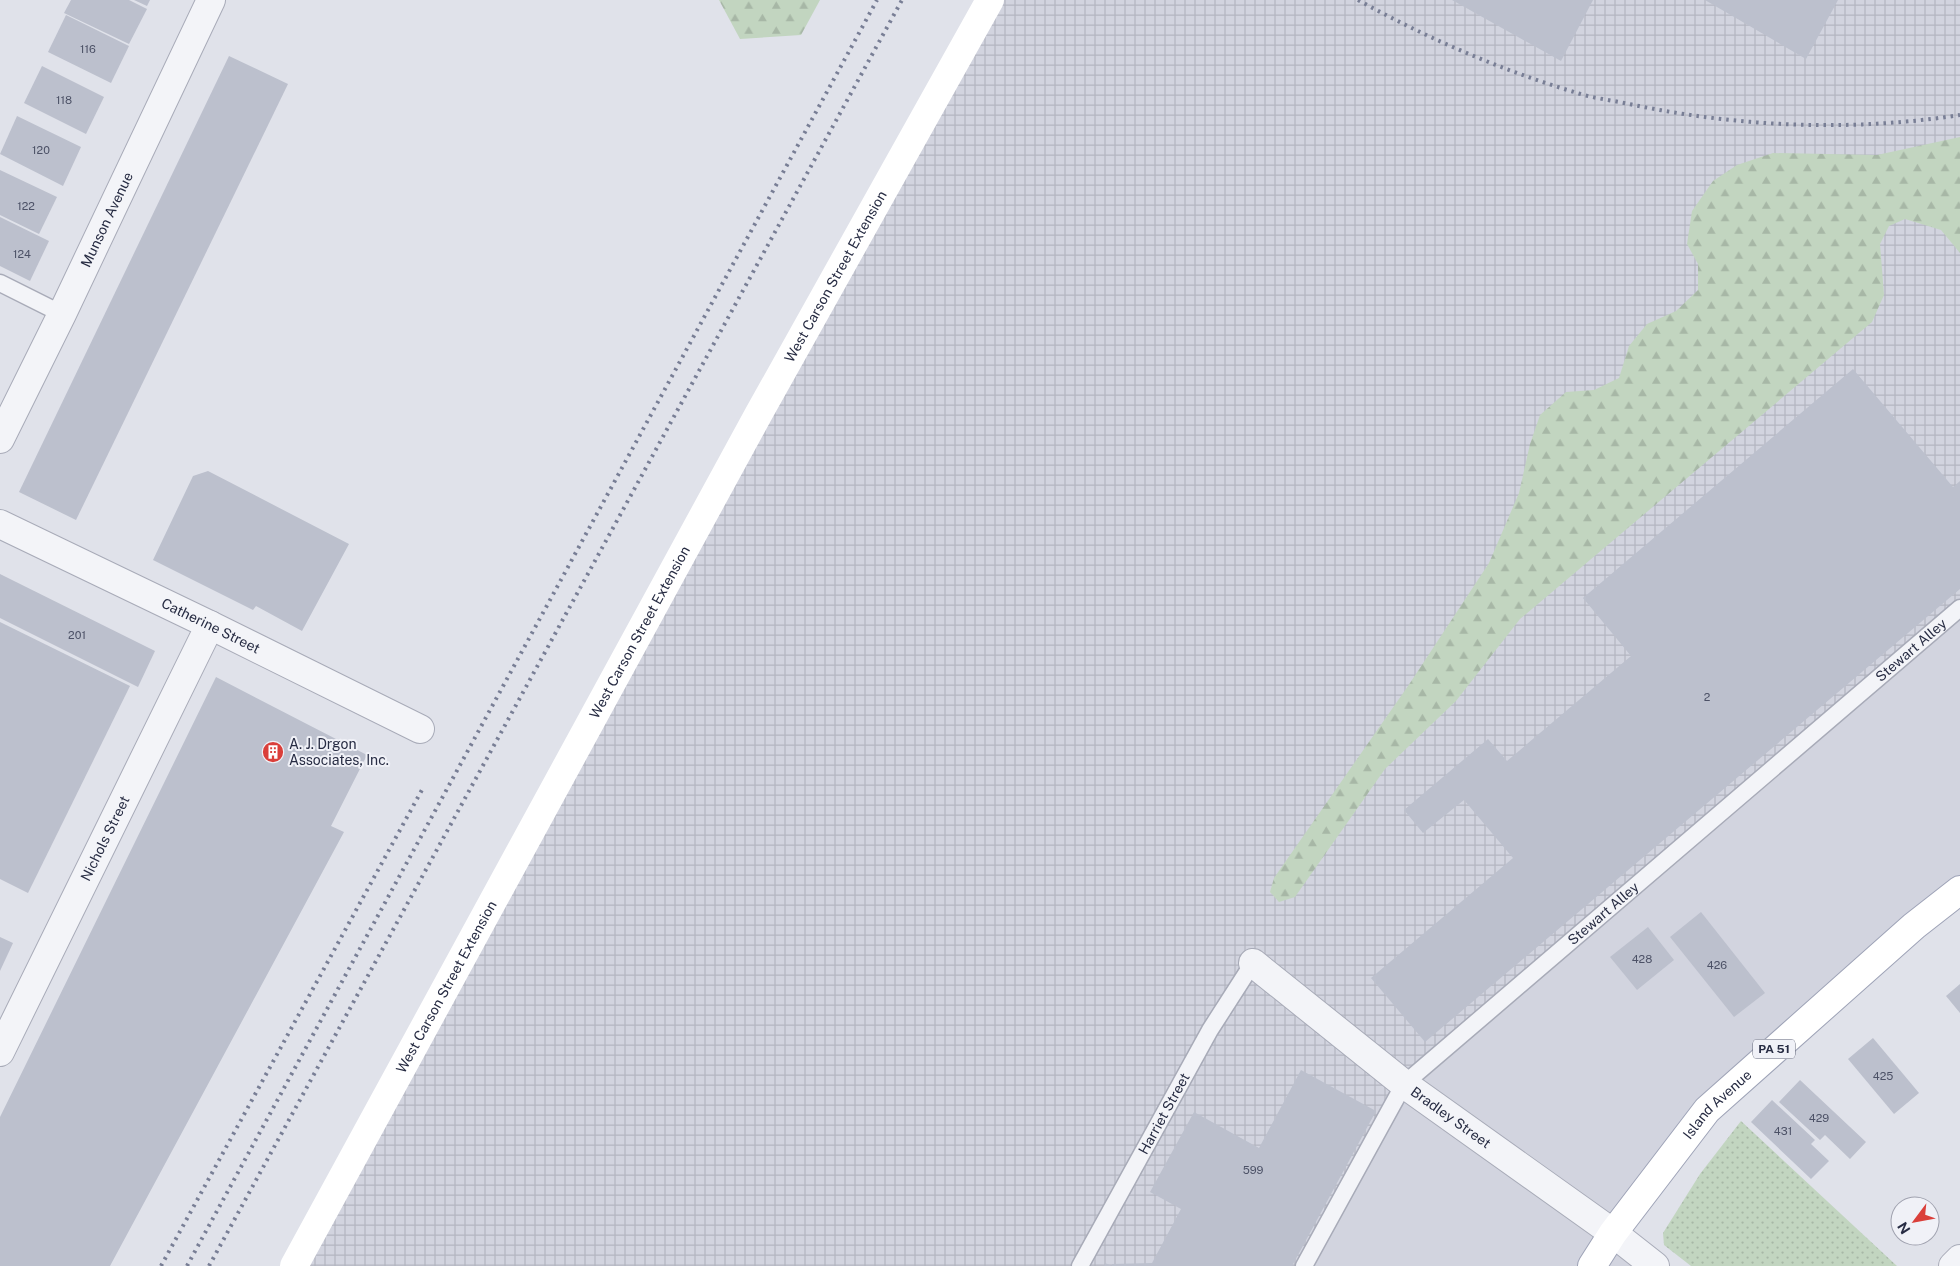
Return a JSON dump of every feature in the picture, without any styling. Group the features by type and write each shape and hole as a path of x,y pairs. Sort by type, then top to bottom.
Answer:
{"street":[{"name":"Munson Avenue","path":"0,439 62,314 211,0"},
{"name":"West Carson Street Extension","path":"294,1266 753,424 990,0"},
{"name":"Catherine Street","path":"0,524 420,729"},
{"name":"Nichols Street","path":"0,1052 210,625"},
{"name":"Island Avenue","path":"1592,1266 1613,1232 1707,1110 1914,926 1960,890"},
{"name":"Bradley Street","path":"1253,963 1404,1084 1613,1232 1655,1266"},
{"path":"1953,1266 1960,1259"}],"lane":[{"path":"0,283 62,314"},
{"name":"Stewart Alley","path":"1304,1266 1404,1084 1960,608"},
{"name":"Harriet Street","path":"1080,1266 1210,1030 1253,963"}],"shaded area":[{"path":"990,0 1960,0 1960,608 1404,1084 1304,1266 294,1266"},
{"path":"1960,608 1960,890 1777,1046 1613,1232 1655,1266 1304,1266 1404,1084"}],"green space":[{"path":"719,0 820,0 801,35 740,39"},
{"path":"1960,137 1960,253 1941,230 1905,219 1889,226 1880,244 1884,295 1872,322 1520,619 1456,701 1385,769 1295,897 1279,902 1270,892 1274,878 1408,686 1489,563 1519,493 1530,444 1540,415 1566,392 1594,390 1619,378 1629,346 1647,324 1676,311 1698,290 1698,264 1687,244 1692,211 1713,181 1737,165 1773,153 1877,155"},
{"path":"1741,1121 1897,1266 1691,1266 1664,1245 1663,1233 1700,1174"}],"building":[{"path":"71,0 129,0 147,9 129,44 64,13"},
{"path":"134,0 150,0 147,6"},
{"path":"1452,0 1593,0 1561,61"},
{"path":"1705,0 1838,0 1806,59"},
{"path":"66,15 129,46 111,83 48,52"},
{"path":"229,56 288,84 76,520 19,492"},
{"path":"42,66 104,97 86,134 24,103"},
{"path":"17,116 81,147 63,186 0,154"},
{"path":"0,170 57,197 39,234 0,215"},
{"path":"0,217 49,241 30,281 0,266"},
{"path":"1853,369 1953,487 1960,481 1960,589 1425,1042 1371,978 1513,858 1464,800 1423,833 1404,810 1488,739 1507,761 1631,656 1583,598"},
{"path":"208,471 349,544 302,631 256,606 253,610 153,560 193,476"},
{"path":"0,574 155,651 138,687 0,618"},
{"path":"0,622 130,686 28,893 0,879"},
{"path":"216,677 367,755 331,826 344,832 110,1266 0,1266 0,1117"},
{"path":"1701,912 1765,993 1734,1017 1670,937"},
{"path":"1648,927 1674,960 1637,990 1610,957"},
{"path":"0,937 13,943 0,971"},
{"path":"1960,984 1960,1013 1946,996"},
{"path":"1873,1038 1919,1093 1894,1114 1848,1059"},
{"path":"1301,1070 1376,1111 1292,1266 1112,1266 1112,1264 1152,1263 1181,1209 1150,1192 1194,1112 1259,1148"},
{"path":"1800,1080 1866,1142 1850,1159 1825,1135 1820,1140 1779,1102"},
{"path":"1772,1100 1815,1140 1811,1144 1829,1161 1811,1179 1751,1122"}],"railway":[{"path":"187,1266 877,0"},
{"path":"209,1266 902,0"},
{"path":"1358,0 1463,52 1546,83 1601,99 1711,118 1794,124 1877,124 1960,115"},
{"path":"161,1266 423,788"}],"place":[{"name":"A. J. Drgon Associates, Inc.","path":"273,752"}]}
